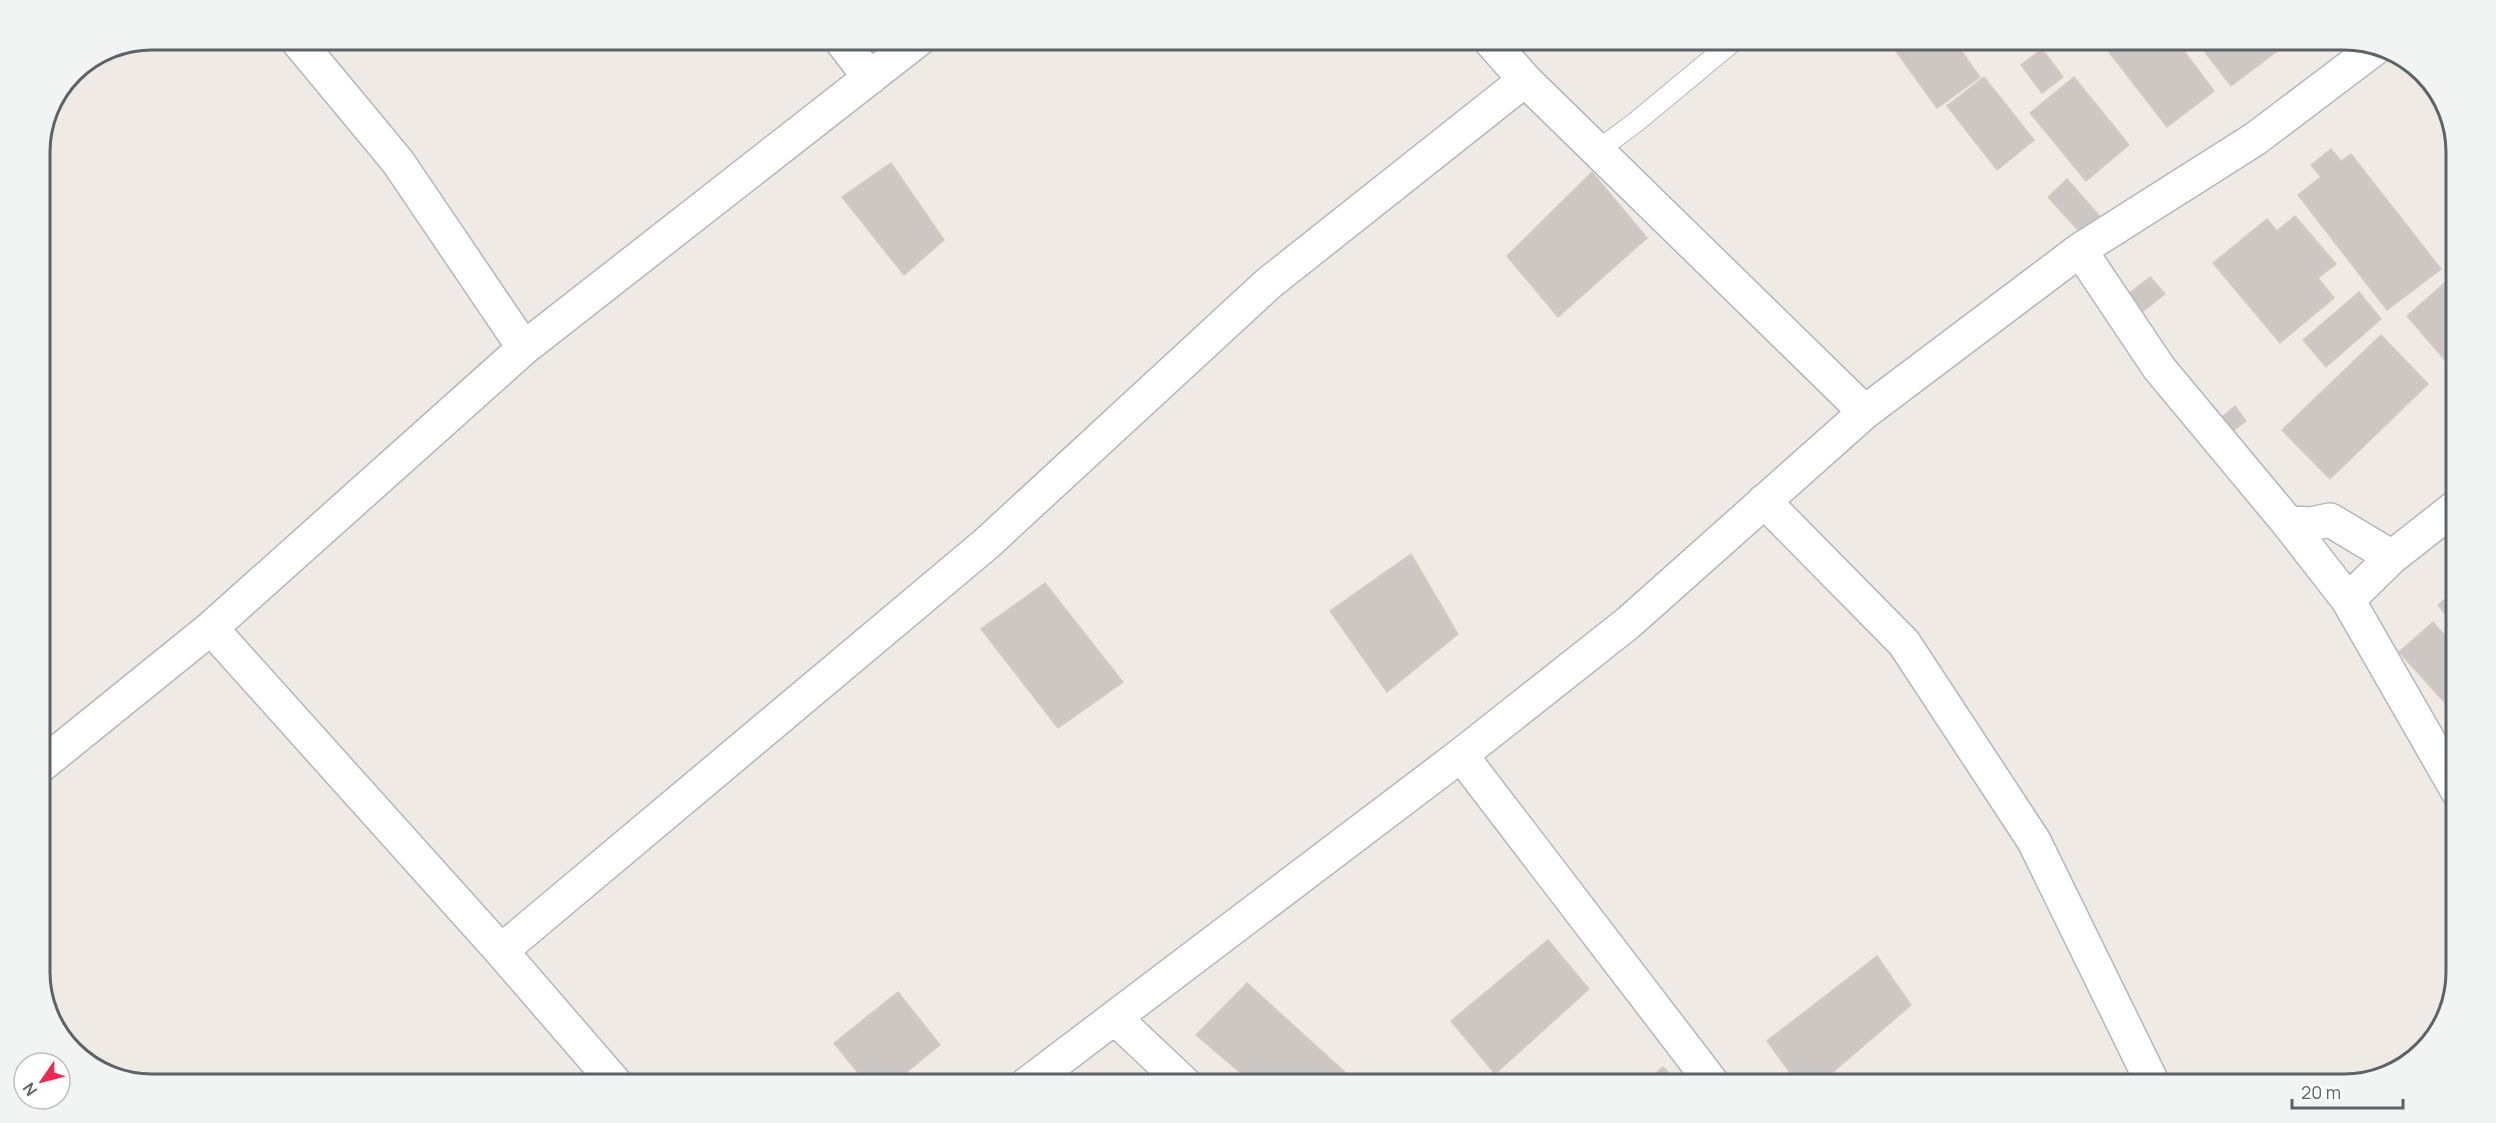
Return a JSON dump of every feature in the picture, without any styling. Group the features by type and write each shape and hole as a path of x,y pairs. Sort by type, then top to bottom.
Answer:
{"street":[{"path":"305,50 398,162 524,348"},
{"path":"848,50 870,78"},
{"path":"50,758 211,628 524,348 905,50"},
{"path":"1499,50 1525,80 1865,412"},
{"path":"1041,1074 1461,755 1628,623 1865,412 2080,250 2255,140 2369,53"},
{"path":"501,951 986,544 1269,283 1525,80"},
{"path":"2080,250 2158,368 2288,523 2348,600 2446,771"},
{"path":"1764,501 1904,643 2034,842 2148,1074"},
{"path":"2348,600 2392,557 2446,515"},
{"path":"2288,523 2311,524 2330,520 2392,557"},
{"path":"211,628 501,951 607,1074"},
{"path":"1461,755 1705,1074"},
{"path":"1116,1019 1174,1074"}],"lane":[{"path":"1597,150 1636,122 1723,50"}],"building":[{"path":"1895,50 1961,50 1980,77 1937,108"},
{"path":"2043,50 2063,77 2042,93 2021,65"},
{"path":"2108,50 2183,50 2214,91 2167,127"},
{"path":"2203,50 2278,50 2231,86"},
{"path":"1984,77 2034,140 1997,170 1947,106"},
{"path":"2074,77 2129,145 2086,181 2030,113"},
{"path":"2331,149 2341,161 2351,154 2441,269 2387,310 2298,195 2321,177 2311,165"},
{"path":"891,163 944,240 904,275 842,197"},
{"path":"1592,172 1647,238 1558,317 1507,256"},
{"path":"2067,179 2102,219 2083,236 2048,197"},
{"path":"2295,216 2336,264 2318,278 2334,298 2280,343 2213,263 2267,219 2277,231"},
{"path":"2150,277 2165,294 2136,317 2122,299"},
{"path":"2446,282 2446,361 2407,316"},
{"path":"2359,292 2381,319 2326,367 2303,340"},
{"path":"2381,335 2428,384 2330,479 2282,430"},
{"path":"2235,406 2246,421 2233,431 2222,417"},
{"path":"1411,554 1458,634 1387,692 1330,611"},
{"path":"1045,583 1123,682 1058,728 981,629"},
{"path":"2446,598 2446,615 2438,605"},
{"path":"2433,622 2446,637 2446,704 2399,652"},
{"path":"1548,940 1589,989 1495,1074 1451,1021"},
{"path":"1877,956 1911,1005 1831,1074 1791,1074 1767,1041"},
{"path":"1247,983 1347,1074 1242,1074 1196,1035"},
{"path":"898,992 940,1045 904,1074 859,1074 834,1043"},
{"path":"1663,1067 1670,1074 1655,1074"}]}
